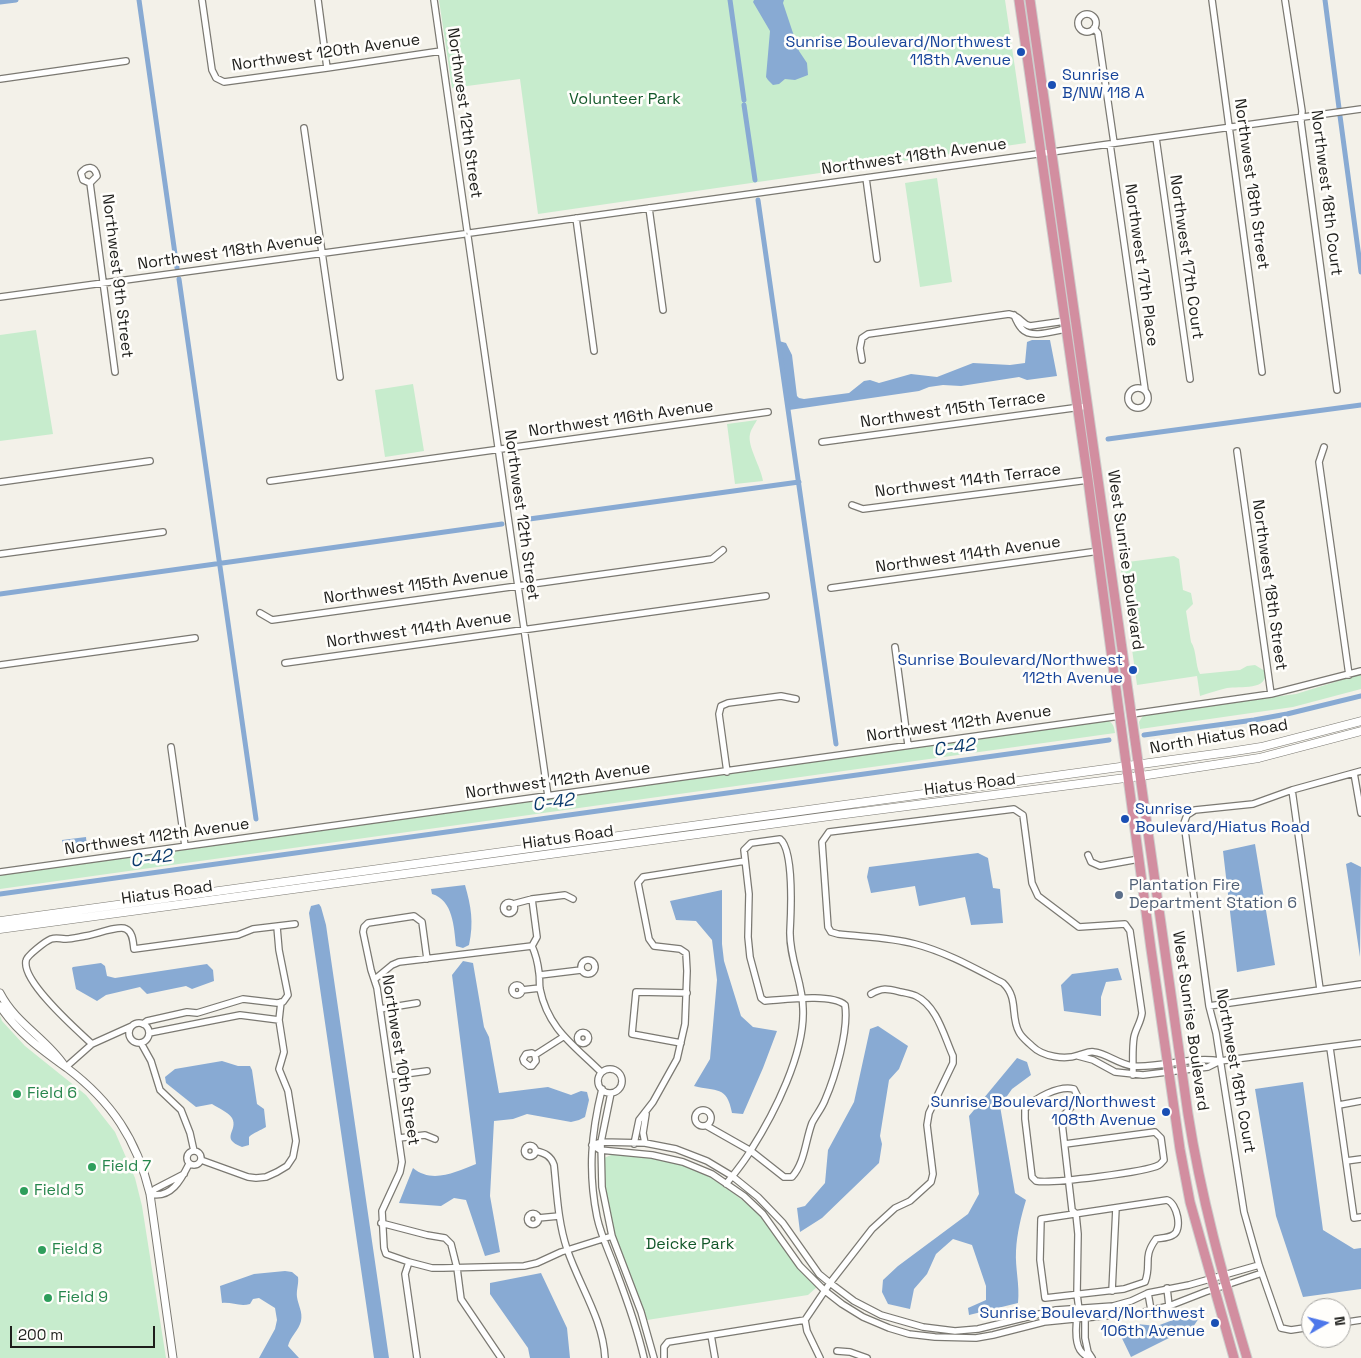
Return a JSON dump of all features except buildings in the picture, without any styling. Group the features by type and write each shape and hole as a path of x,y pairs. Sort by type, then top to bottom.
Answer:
{"highway":[{"name":"West Sunrise Boulevard","path":"1019,0 1078,407 1180,1149 1190,1202 1210,1279 1234,1358"},
{"name":"West Sunrise Boulevard","path":"1030,0 1181,1066 1204,1200 1224,1280 1247,1358"}],"main road":[{"name":"North Hiatus Road","path":"1139,765 1261,747 1361,721"},
{"name":"North Hiatus Road","path":"1141,776 1259,758 1361,731"},
{"name":"Hiatus Road","path":"0,921 1139,765"},
{"name":"Hiatus Road","path":"0,929 1141,776"}],"street":[{"name":"Northwest 120th Avenue","path":"202,0 212,70 216,78 224,82 441,51"},
{"path":"318,0 327,68"},
{"name":"Northwest 12th Street","path":"434,0 548,796"},
{"name":"Northwest 18th Street","path":"1212,0 1262,372"},
{"name":"Northwest 18th Court","path":"1286,0 1338,390"},
{"name":"Northwest 17th Place","path":"1094,28 1098,33 1145,390"},
{"path":"0,79 126,61"},
{"name":"Northwest 118th Avenue","path":"0,297 1361,109"},
{"path":"304,128 340,377"},
{"name":"Northwest 17th Court","path":"1156,138 1190,379"},
{"path":"866,178 877,258"},
{"name":"Northwest 9th Street","path":"90,183 115,372"},
{"path":"649,208 663,310"},
{"path":"576,218 594,351"},
{"path":"862,360 860,348 862,338 868,334 1014,315 1025,325 1065,325"},
{"path":"1014,315 1024,332 1032,334 1065,325"},
{"path":"1041,325 1042,332"},
{"name":"Northwest 115th Terrace","path":"822,442 1088,406"},
{"name":"Northwest 116th Avenue","path":"270,481 768,412"},
{"path":"1324,447 1319,462 1349,674"},
{"name":"Northwest 18th Street","path":"1237,450 1271,694"},
{"path":"0,482 150,460"},
{"name":"Northwest 114th Terrace","path":"852,505 863,509 1088,480"},
{"path":"0,554 163,532"},
{"name":"Northwest 115th Avenue","path":"260,613 272,620 698,561 712,558 723,550"},
{"name":"Northwest 114th Avenue","path":"831,588 1108,550"},
{"name":"Northwest 114th Avenue","path":"285,663 766,596"},
{"path":"0,665 195,638"},
{"path":"894,647 908,745"},
{"path":"1132,714 1271,694 1361,671"},
{"path":"727,772 719,714 721,706 728,702 781,696 796,699"},
{"name":"Northwest 112th Avenue","path":"0,872 1120,716"},
{"path":"171,747 186,846"},
{"path":"1320,989 1292,790 1361,771"},
{"path":"1354,773 1361,813"},
{"name":"Northwest 18th Court","path":"1292,790 1253,804 1195,810 1187,815 1184,823 1209,1006 1216,1033 1244,1212 1259,1265 1281,1328 1291,1330 1301,1328"},
{"path":"1133,1075 1135,1034 1141,1022 1142,1013 1130,930 1125,924 1079,927 1038,896 1032,883 1023,815 1014,809 829,832 824,837 822,842 828,927 831,932 893,939 915,944 962,961 1002,983 1008,988 1012,996 1019,1032 1034,1048 1045,1055 1060,1057 1078,1056 1093,1060 1115,1072 1133,1075 1208,1059 1220,1061 1361,1043"},
{"path":"708,1126 751,1151 784,1177 792,1177 799,1169 813,1122 825,1100 836,1066 845,1027 845,1006 839,1001 803,998 765,1001 761,998 750,957 748,937 749,894 744,850 751,843 780,839 784,842 790,876 792,906 790,938 803,998 802,1029 790,1072 770,1117 751,1151 726,1184"},
{"path":"1088,855 1091,862 1100,866 1139,859"},
{"path":"634,1144 639,1120 646,1112 678,1059 685,1024 687,993 686,953 680,949 654,946 649,939 638,882 643,877 745,862"},
{"path":"512,904 532,899 565,895 573,899"},
{"path":"532,899 537,937 532,946 540,975 540,988 550,1019 563,1037 577,1044 601,1072"},
{"name":"Northwest 10th Street","path":"408,1262 386,1254 384,1248 381,1223 382,1211 401,1167 400,1138 375,979 362,932 364,927 368,922 414,916 422,922 427,959"},
{"path":"92,1044 62,1016 46,998 30,975 25,963 26,958 48,940 58,937 64,939 97,934 106,930 123,927 132,936 134,949 238,934 253,929 295,924"},
{"path":"201,1160 248,1177 256,1178 266,1177 278,1172 287,1166 293,1157 296,1141 293,1122 288,1091 279,1069 284,1052 278,1020 281,1002 288,995 279,950 277,926"},
{"path":"375,979 392,965 399,962 532,946"},
{"path":"540,975 581,970"},
{"path":"1209,1006 1361,984"},
{"path":"522,990 540,988"},
{"path":"664,1358 664,1347 668,1342 804,1320 824,1290 872,1229 894,1208 910,1201 931,1182 933,1174 927,1126 929,1113 953,1064 953,1056 933,1012 925,1002 915,996 892,990 880,989 871,994"},
{"path":"681,1043 632,1034 636,992 687,993"},
{"path":"0,993 18,1018 59,1057 66,1067"},
{"path":"143,1024 147,1021 184,1013 197,1013 243,999 281,1002"},
{"path":"380,1009 417,1003"},
{"path":"0,1006 11,1021 28,1038 56,1062 66,1067 90,1086 101,1098 124,1127 140,1159 150,1194 173,1358"},
{"path":"149,1033 240,1015 278,1020"},
{"path":"66,1067 92,1044 137,1023 147,1027 149,1033 147,1039 141,1043 135,1042 131,1038 132,1026"},
{"path":"535,1055 563,1037"},
{"path":"141,1043 151,1061 160,1090 181,1110 194,1150 200,1154 201,1160"},
{"path":"1330,1048 1354,1218 1361,1217"},
{"path":"1078,1056 1093,1052 1102,1054 1118,1063 1168,1068"},
{"path":"644,1358 637,1329 597,1218 592,1187 592,1136 602,1090 598,1079 601,1072 609,1069 614,1069 621,1075 622,1084 620,1088 612,1093 601,1142 602,1187 612,1236 641,1312 654,1358"},
{"path":"390,1076 427,1070"},
{"path":"1065,1144 1155,1132 1161,1138 1164,1160 1158,1166 1143,1170 1069,1181 1036,1181 1032,1177 1024,1114 1025,1109 1042,1097 1068,1088 1074,1089 1077,1095 1076,1100 1064,1115 1062,1124 1065,1144 1069,1181 1072,1210 1076,1214 1078,1234 1077,1294 1079,1310 1076,1318 1078,1345 1080,1350 1091,1358"},
{"path":"602,1090 612,1093"},
{"path":"1339,1105 1361,1101"},
{"path":"645,1144 642,1134 646,1112"},
{"path":"400,1138 425,1134 435,1139"},
{"path":"592,1145 601,1142 645,1144 676,1149 699,1158 732,1176 772,1211 810,1262 830,1283 854,1301 881,1315 923,1328 955,1331 978,1329 1056,1310 1079,1310 1113,1306 1131,1302 1148,1293 1210,1279 1224,1280 1262,1273"},
{"path":"592,1145 600,1150 652,1155 683,1162 704,1170 744,1196 763,1214 800,1266 824,1290 842,1304 863,1316 889,1328 910,1334 935,1338 976,1338 1044,1322 1151,1310 1169,1306 1214,1289 1224,1280 1259,1265"},
{"path":"190,1164 187,1156 194,1150"},
{"path":"536,1151 545,1153 552,1159 559,1216 568,1250 590,1301 603,1342 605,1358"},
{"path":"1346,1161 1361,1159"},
{"path":"190,1164 196,1165 201,1160"},
{"path":"150,1194 157,1196 176,1186 182,1181 190,1164"},
{"path":"1167,1200 1172,1201 1174,1205 1178,1225 1177,1231 1173,1235 1156,1238 1150,1247 1148,1275 1145,1282 1112,1291 1046,1298 1040,1260 1041,1219 1076,1214 1167,1200"},
{"path":"1112,1291 1116,1208"},
{"path":"538,1218 559,1216"},
{"path":"381,1223 445,1238 451,1244 457,1268 461,1299 501,1358"},
{"path":"417,1358 405,1274 408,1262 432,1268 524,1266 612,1236"},
{"path":"1166,1288 1169,1306"},
{"path":"1148,1293 1151,1310"},
{"path":"1079,1310 1085,1318 1085,1338 1091,1358"},
{"path":"804,1320 807,1331 820,1358"},
{"path":"711,1335 715,1358"},
{"path":"837,1351 850,1352 866,1358"}],"green space":[{"name":"Volunteer Park","path":"439,0 1005,0 1026,143 538,214 520,79 452,88"},
{"path":"937,178 952,282 920,287 905,183"},
{"path":"36,330 53,434 0,441 0,335"},
{"path":"413,384 424,451 385,457 375,390"},
{"path":"757,420 751,432 750,444 763,481 735,484 727,424"},
{"path":"1174,556 1179,559 1183,590 1191,593 1193,604 1186,611 1191,642 1200,674 1240,670 1247,666 1255,665 1265,671 1263,682 1252,686 1227,688 1200,696 1197,676 1137,685 1120,563"},
{"path":"1361,674 1361,689 1293,707 1140,729 1139,722 1144,714 1296,694"},
{"path":"1106,720 1113,725 1115,733 0,889 0,875"},
{"path":"0,1016 2,1021 25,1046 86,1095 115,1132 135,1178 142,1206 166,1358 0,1358"},
{"name":"Deicke Park","path":"611,1155 652,1157 675,1161 713,1179 738,1196 760,1215 775,1233 803,1274 817,1287 808,1295 647,1320 616,1237 611,1217 607,1198 604,1158"}],"water":[{"path":"754,0 784,0 783,3 799,51 807,63 808,75 795,80 785,79 779,84 773,85 768,80 766,77 770,31 753,2"},
{"path":"1032,340 1050,340 1057,376 1027,380 1019,377 961,386 943,385 919,391 789,410 779,341 786,343 792,355 797,396 804,399 849,393 864,381 870,380 879,383 911,374 937,377 973,363 1010,365 1025,363 1027,342"},
{"path":"86,837 87,848 64,851 62,840"},
{"path":"1255,844 1275,965 1237,972 1223,851"},
{"path":"978,853 988,858 993,888 1000,889 1003,923 971,925 965,897 919,906 915,886 871,893 867,877 869,867"},
{"path":"1351,862 1361,867 1360,957 1346,864"},
{"path":"465,885 472,921 469,945 463,948 456,946 453,923 448,908 439,897 432,894 431,889"},
{"path":"722,890 722,944 724,961 741,1016 753,1027 777,1031 743,1114 732,1113 727,1098 719,1091 694,1086 710,1059 717,980 712,940 696,921 676,920 670,901"},
{"path":"319,904 326,925 389,1358 374,1358 309,913 311,906"},
{"path":"463,961 473,963 484,1027 489,1037 499,1093 548,1087 571,1095 581,1091 587,1092 589,1100 585,1117 571,1122 527,1114 513,1119 494,1121 490,1196 500,1252 485,1256 466,1200 454,1198 441,1206 399,1203 413,1168 420,1173 436,1176 452,1173 476,1164 452,975"},
{"path":"101,963 105,966 107,976 115,978 207,964 213,970 214,981 192,989 186,986 147,994 140,987 106,995 97,1001 76,989 72,968"},
{"path":"1118,968 1122,980 1106,982 1101,997 1101,1016 1064,1011 1061,985 1072,974"},
{"path":"878,1026 908,1046 899,1069 889,1080 880,1136 882,1144 879,1163 822,1218 800,1232 797,1208 805,1206 825,1183 828,1150 854,1102 870,1029"},
{"path":"1017,1058 1027,1062 1031,1075 1012,1089 1000,1106 1015,1193 1026,1200 1017,1244 1018,1303 969,1315 968,1308 986,1300 986,1286 972,1245 953,1239 936,1254 927,1274 914,1289 910,1309 888,1304 882,1292 883,1280 898,1266 968,1214 979,1194 969,1116"},
{"path":"222,1061 238,1066 250,1066 257,1104 264,1109 266,1127 251,1135 249,1137 249,1145 242,1147 235,1144 232,1140 233,1123 232,1118 228,1114 212,1104 196,1107 166,1083 165,1077 175,1069"},
{"path":"1303,1082 1323,1230 1354,1249 1361,1248 1361,1289 1303,1297 1276,1216 1255,1089"},
{"path":"292,1272 298,1277 297,1294 301,1321 288,1346 299,1358 259,1358 275,1329 277,1320 275,1308 259,1298 253,1299 250,1304 246,1305 222,1303 220,1286 254,1274"},
{"path":"541,1273 567,1328 570,1358 530,1358 528,1348 490,1294 490,1283"},
{"path":"1194,1312 1201,1315 1193,1327 1182,1328 1177,1334 1131,1357 1117,1328 1137,1324 1157,1326"}],"waterway":[{"path":"0,2 16,0"},
{"path":"139,0 177,268"},
{"path":"730,0 744,100"},
{"path":"1325,0 1339,108"},
{"path":"744,105 755,180"},
{"path":"1340,116 1361,272"},
{"path":"758,200 836,744"},
{"path":"179,279 256,819"},
{"path":"1108,439 1361,405"},
{"path":"522,520 799,482"},
{"path":"0,594 502,524"},
{"name":"C-42","path":"1144,735 1254,720 1361,696"},
{"name":"C-42","path":"0,894 1109,740"}],"place":[{"name":"Sunrise Boulevard/Northwest 118th Avenue","path":"1021,52"},
{"name":"Sunrise B/NW 118 A","path":"1052,85"},
{"name":"Sunrise Boulevard/Northwest 112th Avenue","path":"1133,670"},
{"name":"Sunrise Boulevard/Hiatus Road","path":"1125,819"},
{"name":"Plantation Fire Department Station 6","path":"1119,895"},
{"name":"Field 6","path":"17,1094"},
{"name":"Sunrise Boulevard/Northwest 108th Avenue","path":"1166,1112"},
{"name":"Field 7","path":"92,1167"},
{"name":"Field 5","path":"24,1191"},
{"name":"Field 8","path":"42,1250"},
{"name":"Field 9","path":"48,1298"},
{"name":"Sunrise Boulevard/Northwest 106th Avenue","path":"1215,1323"}]}
